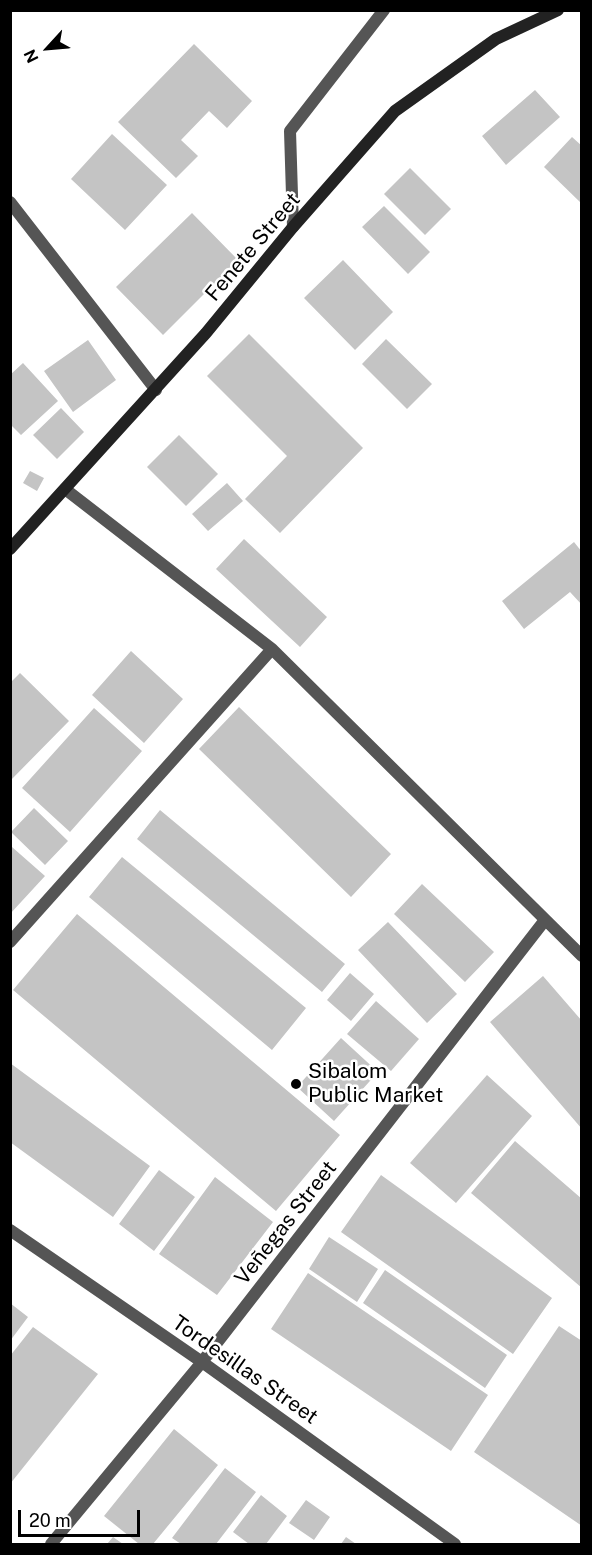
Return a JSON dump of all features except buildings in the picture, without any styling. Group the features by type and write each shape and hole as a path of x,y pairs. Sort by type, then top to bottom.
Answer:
{"main road":[{"name":"Fenete Street","path":"10,549 207,333 293,227 395,111 496,39 558,10"}],"street":[{"path":"293,227 290,131 384,10"},
{"path":"10,202 156,390"},
{"path":"65,489 272,649 582,956"},
{"path":"10,942 272,649"},
{"name":"Veñegas Street","path":"51,1545 202,1362 545,920"},
{"name":"Tordesillas Street","path":"10,1230 202,1362 455,1545"}],"place":[{"name":"Sibalom Public Market","path":"296,1084"}]}
